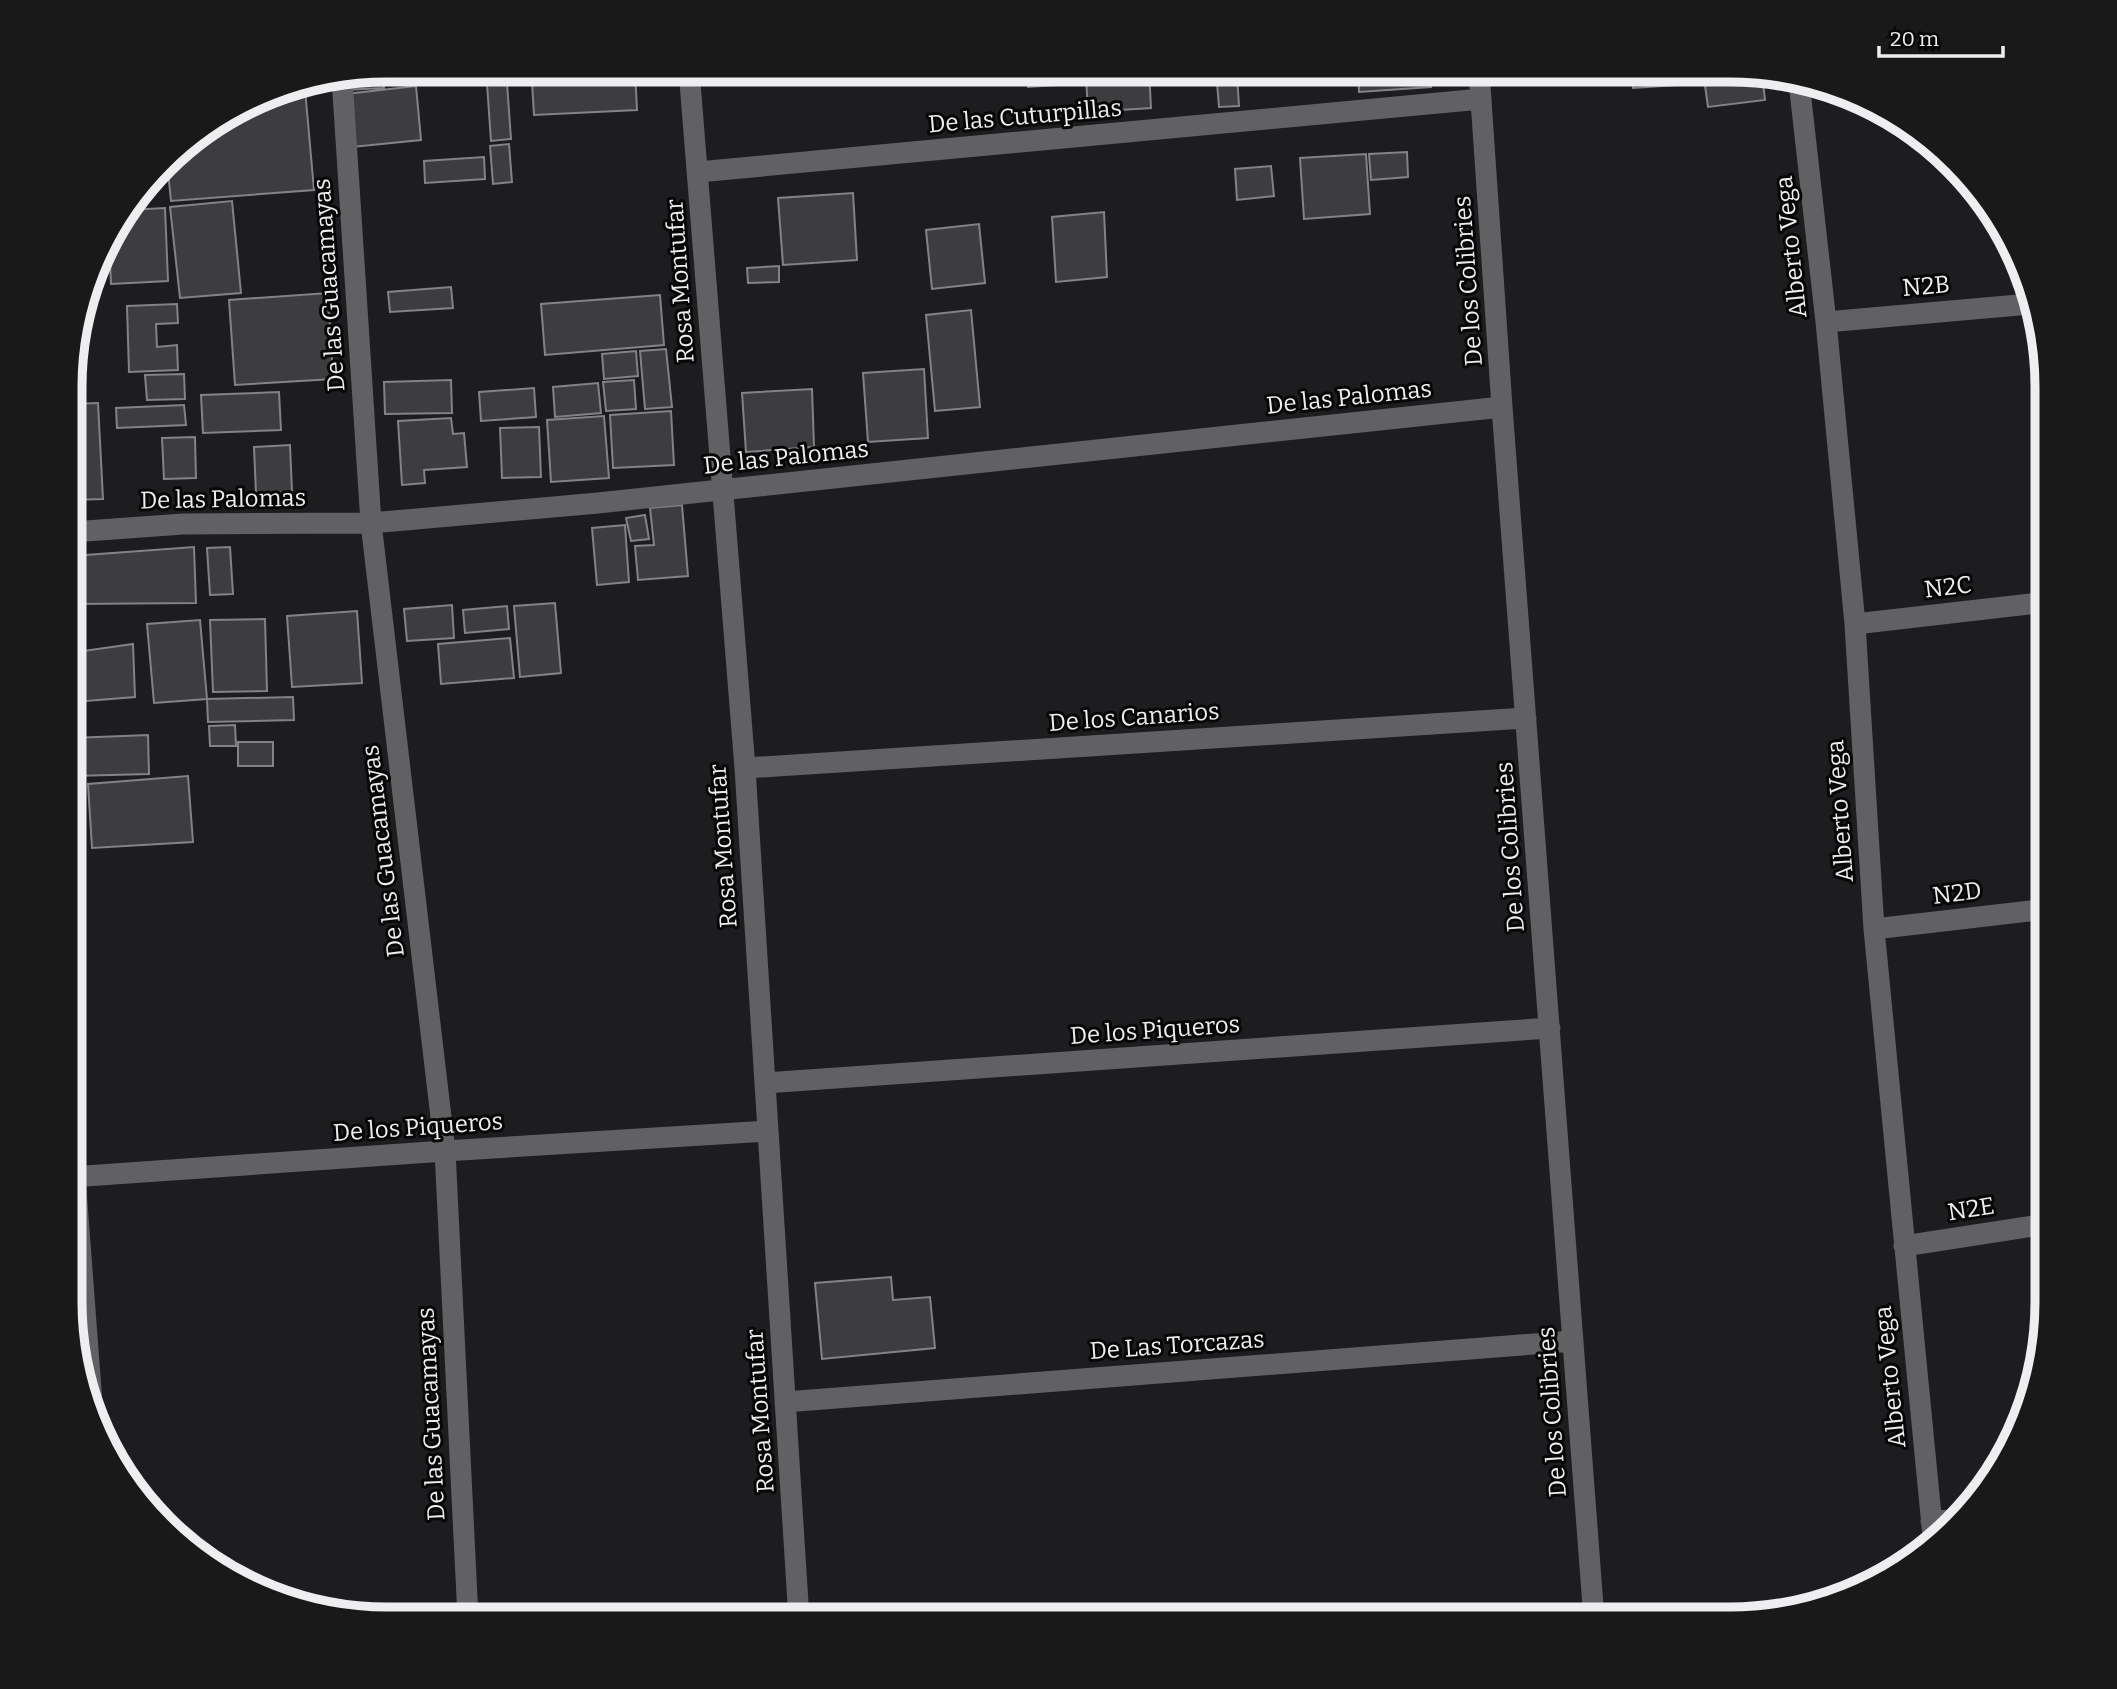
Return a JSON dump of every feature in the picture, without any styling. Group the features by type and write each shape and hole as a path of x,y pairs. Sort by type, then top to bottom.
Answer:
{"street":[{"name":"Rosa Montufar","path":"690,82 744,768 798,1607"},
{"name":"De los Colibries","path":"1480,82 1593,1607"},
{"name":"De las Guacamayas","path":"343,86 371,523 445,1151 467,1607"},
{"name":"Alberto Vega","path":"1800,91 1826,322 1855,624 1874,929 1932,1529"},
{"name":"De las Cuturpillas","path":"698,172 1481,99"},
{"name":"N2B","path":"1826,322 2023,305"},
{"name":"De las Palomas","path":"82,531 183,524 371,523 722,490 1502,407"},
{"name":"N2C","path":"1855,624 2035,603"},
{"name":"De los Canarios","path":"744,768 1526,718"},
{"name":"N2D","path":"1874,929 2035,910"},
{"name":"De los Piqueros","path":"765,1083 1550,1028"},
{"name":"De los Piqueros","path":"82,1176 768,1131"},
{"name":"N2E","path":"1904,1246 2035,1226"},
{"path":"82,1284 89,1364"},
{"name":"De Las Torcazas","path":"785,1402 1573,1341"}],"building":[{"path":"384,82 384,88 344,90 344,85"},
{"path":"532,82 636,82 637,110 534,115"},
{"path":"1028,82 1056,82 1056,85 1028,87"},
{"path":"1086,82 1150,82 1151,108 1088,112"},
{"path":"1217,82 1237,82 1239,106 1219,107"},
{"path":"1359,82 1431,82 1431,87 1359,92"},
{"path":"1633,82 1678,82 1678,85 1633,88"},
{"path":"1705,82 1763,84 1765,100 1708,107"},
{"path":"507,83 511,139 491,141 487,84"},
{"path":"416,86 421,140 352,147 346,94"},
{"path":"305,94 314,190 171,201 168,176 202,145 235,123 270,105"},
{"path":"509,144 512,182 493,184 490,146"},
{"path":"1407,152 1408,177 1371,180 1369,154"},
{"path":"1366,154 1370,214 1304,219 1300,158"},
{"path":"484,157 485,179 425,183 424,161"},
{"path":"1271,166 1274,196 1237,200 1235,169"},
{"path":"853,193 857,260 783,265 778,198"},
{"path":"232,201 241,293 180,298 170,207"},
{"path":"165,208 168,281 111,284 110,260 140,209"},
{"path":"1104,212 1107,277 1056,282 1052,217"},
{"path":"979,224 985,283 932,289 926,230"},
{"path":"779,266 779,282 748,283 747,268"},
{"path":"451,287 453,308 390,312 388,292"},
{"path":"328,293 333,379 235,385 229,300"},
{"path":"660,295 664,345 545,355 541,304"},
{"path":"177,304 178,323 156,324 157,347 177,345 178,370 129,372 127,306"},
{"path":"971,310 980,407 935,411 926,315"},
{"path":"666,349 672,407 645,409 640,351"},
{"path":"636,351 638,376 604,379 602,354"},
{"path":"924,369 928,438 868,442 863,373"},
{"path":"184,374 185,399 147,400 145,375"},
{"path":"451,380 452,413 385,414 384,382"},
{"path":"634,380 636,409 606,411 603,382"},
{"path":"598,383 601,413 555,417 553,387"},
{"path":"534,388 536,417 481,421 479,392"},
{"path":"812,389 814,447 746,452 742,393"},
{"path":"279,392 281,430 203,433 201,395"},
{"path":"98,403 103,499 82,500 82,404"},
{"path":"184,405 186,425 117,428 116,408"},
{"path":"671,411 674,465 613,468 610,415"},
{"path":"604,416 609,478 551,482 547,420"},
{"path":"451,418 453,434 464,433 467,467 424,470 425,483 402,485 398,421"},
{"path":"539,427 541,477 502,478 500,428"},
{"path":"195,437 196,478 164,479 162,438"},
{"path":"290,445 292,492 256,494 254,447"},
{"path":"682,505 688,576 638,580 635,546 654,545 650,508"},
{"path":"645,515 649,539 631,541 626,518"},
{"path":"625,525 629,582 597,585 592,528"},
{"path":"194,547 196,603 82,604 82,555"},
{"path":"230,547 233,594 210,595 207,548"},
{"path":"555,603 561,673 520,677 514,606"},
{"path":"452,605 454,638 407,641 404,609"},
{"path":"507,606 509,629 465,633 463,610"},
{"path":"357,611 362,683 292,687 287,616"},
{"path":"265,619 267,691 213,692 210,620"},
{"path":"200,620 207,699 154,703 147,624"},
{"path":"510,638 514,678 441,684 438,644"},
{"path":"133,644 135,697 82,701 82,651"},
{"path":"293,697 294,720 208,722 207,699"},
{"path":"235,725 236,746 210,746 209,726"},
{"path":"148,735 149,774 82,776 82,738"},
{"path":"238,742 273,742 273,766 238,766"},
{"path":"188,776 193,842 92,848 88,784"},
{"path":"891,1277 893,1300 930,1297 935,1348 822,1359 815,1283"}]}
